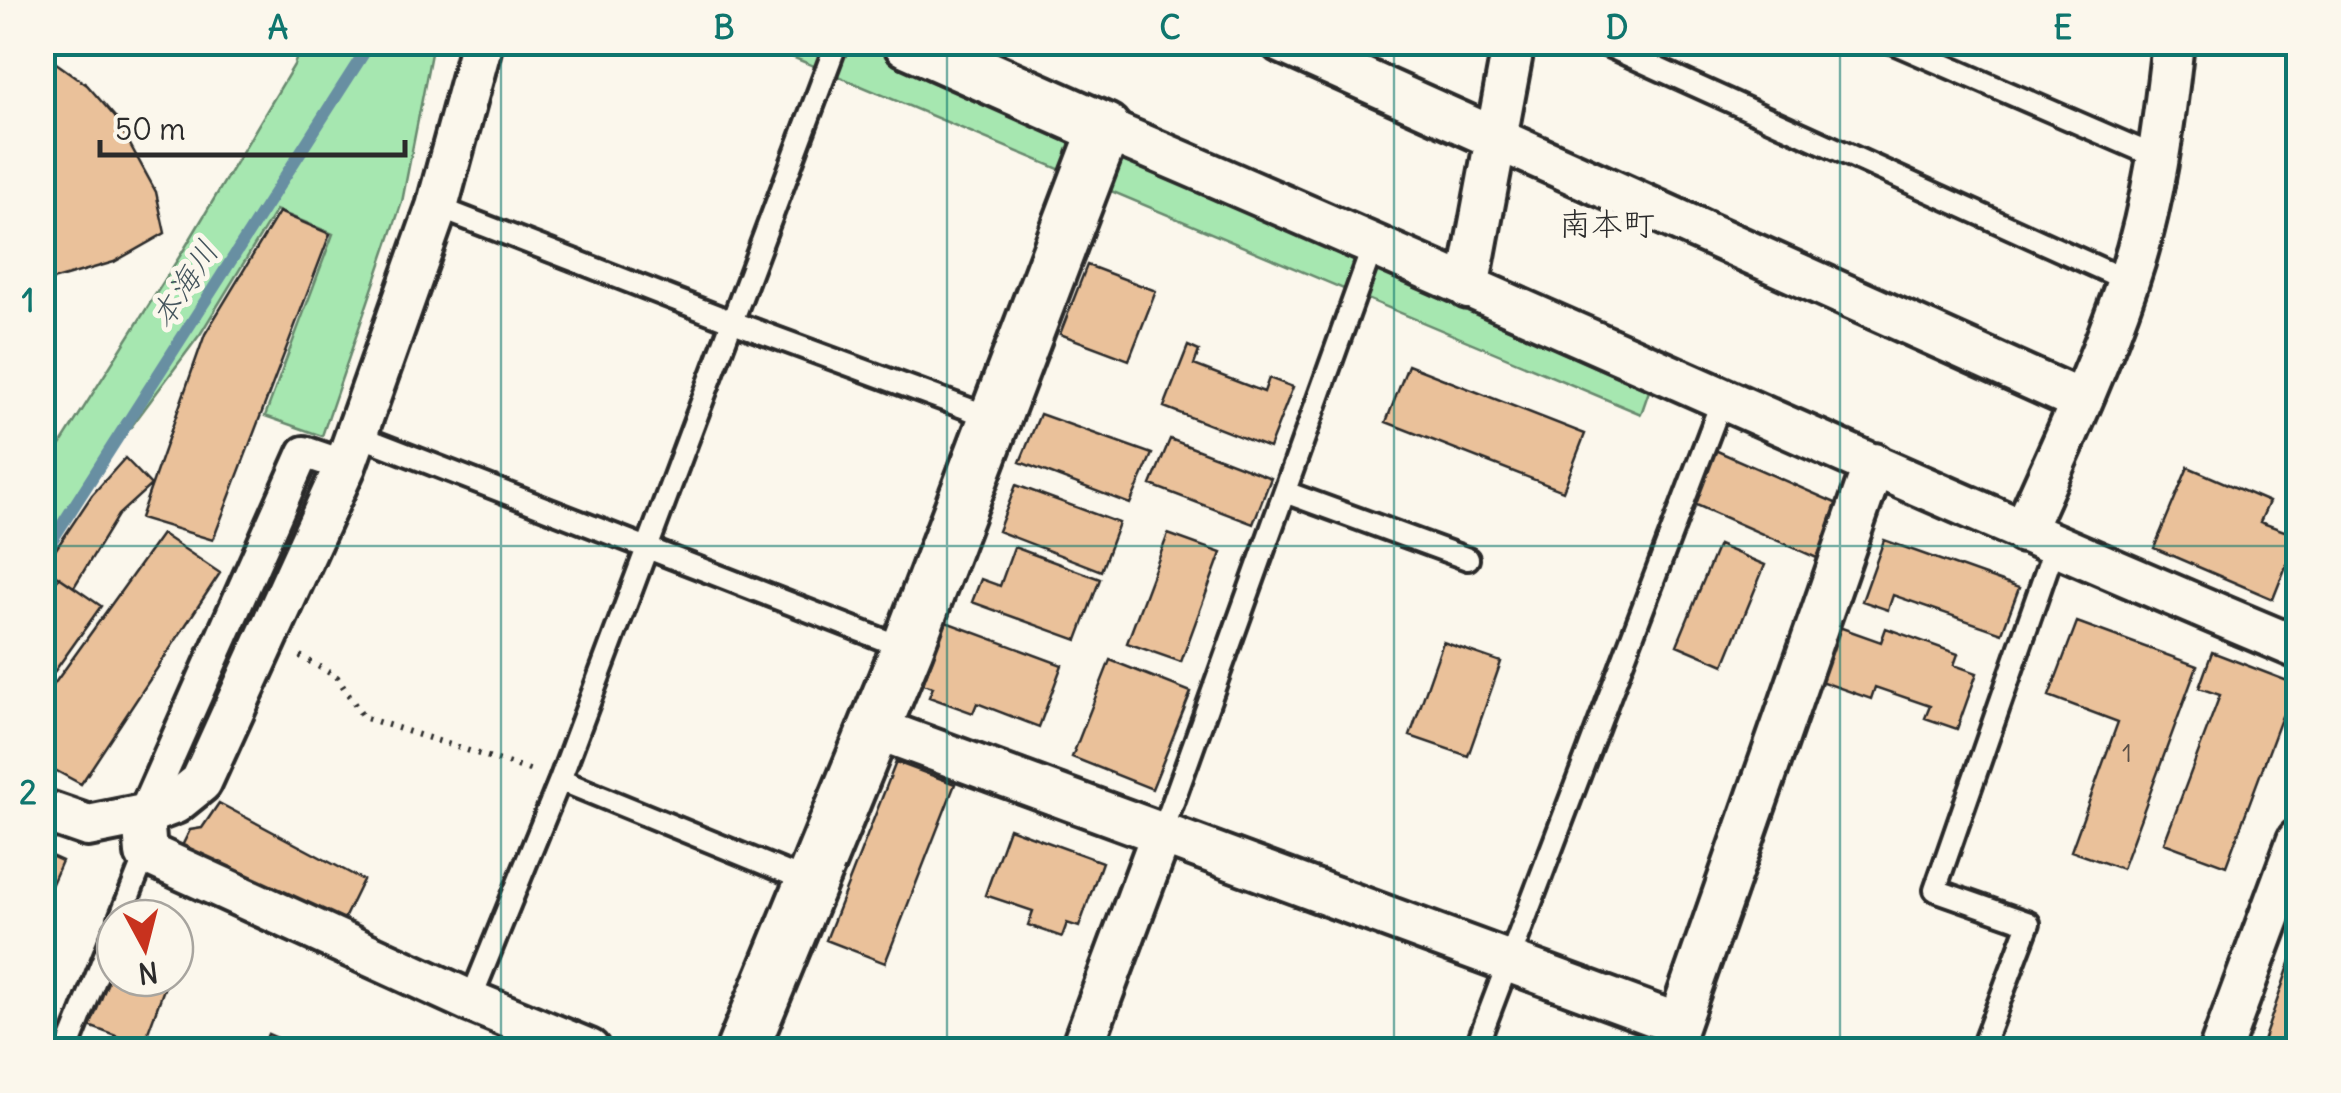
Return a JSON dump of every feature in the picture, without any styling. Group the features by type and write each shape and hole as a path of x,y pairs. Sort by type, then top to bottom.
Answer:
{"street":[{"path":"144,834 201,782 351,450 436,207 482,42"},
{"path":"909,42 982,59 1105,129 1374,243 2039,539 2298,648"},
{"path":"1281,42 1343,56 1495,141 2081,401"},
{"path":"1468,288 1514,42"},
{"path":"2039,539 2081,401 2128,282 2160,158 2173,42"},
{"path":"742,1050 907,649 1105,129"},
{"path":"144,834 304,452 351,450"},
{"path":"875,728 1507,960 1674,1037 1874,464"},
{"path":"42,810 88,826 144,834 470,1002 589,1050"},
{"path":"1081,1050 1162,833"},
{"path":"2220,1050 2298,840"}],"lane":[{"path":"470,1002 560,780 837,42"},
{"path":"1599,42 2128,282"},
{"path":"1891,42 2160,158"},
{"path":"436,207 993,418"},
{"path":"1162,833 1374,243"},
{"path":"1475,1050 1722,400"},
{"path":"351,450 647,545 907,649"},
{"path":"1284,492 1468,559"},
{"path":"1981,1050 2028,923 1935,890 2039,539"},
{"path":"560,780 812,883"},
{"path":"126,898 144,834"},
{"path":"66,1050 95,979"}],"path":[{"path":"268,638 337,677 363,716 560,780"}],"green space":[{"path":"302,43 433,43 402,202 322,436 265,416 333,234 276,210 201,333 43,545 43,472 183,251 294,65"},
{"path":"759,43 868,43 1649,391 1641,414"}],"building":[{"path":"42,53 87,85 115,117 156,192 165,233 114,262 42,283"},
{"path":"279,212 330,234 213,540 140,518 205,334"},
{"path":"1087,265 1156,291 1129,360 1060,334"},
{"path":"1188,346 1199,351 1194,365 1264,392 1269,378 1293,387 1269,448 1164,407"},
{"path":"1408,365 1585,434 1563,491 1386,422"},
{"path":"1040,414 1152,454 1130,504 1020,462"},
{"path":"1170,439 1271,478 1253,524 1151,485"},
{"path":"1715,450 1840,505 1817,558 1692,503"},
{"path":"125,458 151,485 118,515 74,587 44,567 92,495"},
{"path":"2188,467 2269,502 2260,522 2298,536 2273,599 2154,548"},
{"path":"1016,485 1119,523 1101,571 998,531"},
{"path":"162,534 220,573 81,784 42,763 42,701"},
{"path":"1168,534 1221,553 1181,662 1127,643"},
{"path":"1884,540 2019,588 2002,633 1893,595 1888,610 1862,601"},
{"path":"1718,545 1765,565 1724,665 1677,645"},
{"path":"1014,547 1100,579 1077,640 972,602 981,579 1000,586"},
{"path":"59,577 101,606 42,689 42,601"},
{"path":"946,622 1062,665 1039,727 977,703 973,713 929,697 933,687 923,684"},
{"path":"2077,622 2197,666 2122,869 2071,851 2118,722 2049,696"},
{"path":"1839,627 1881,642 1886,628 1958,654 1954,665 1977,673 1957,729 1925,718 1930,706 1875,687 1871,699 1820,681"},
{"path":"1443,642 1501,662 1468,756 1410,736"},
{"path":"2212,652 2298,685 2298,722 2282,716 2226,866 2164,843 2220,695 2199,688"},
{"path":"1110,660 1191,692 1152,789 1072,757"},
{"path":"896,762 955,784 885,963 826,940"},
{"path":"219,803 363,880 338,931 181,848 190,830 202,828"},
{"path":"1009,828 1102,862 1079,927 1067,923 1062,937 1028,925 1033,911 985,895"},
{"path":"42,852 62,861 51,886 42,883"},
{"path":"2298,940 2298,1050 2260,1050"},
{"path":"99,998 161,998 143,1046 89,1026"},
{"path":"268,1034 303,1049 261,1050"}],"waterway":[{"name":"本海川","path":"42,556 371,42"}],"district":[{"name":"南本町","path":"1607,223"}]}
